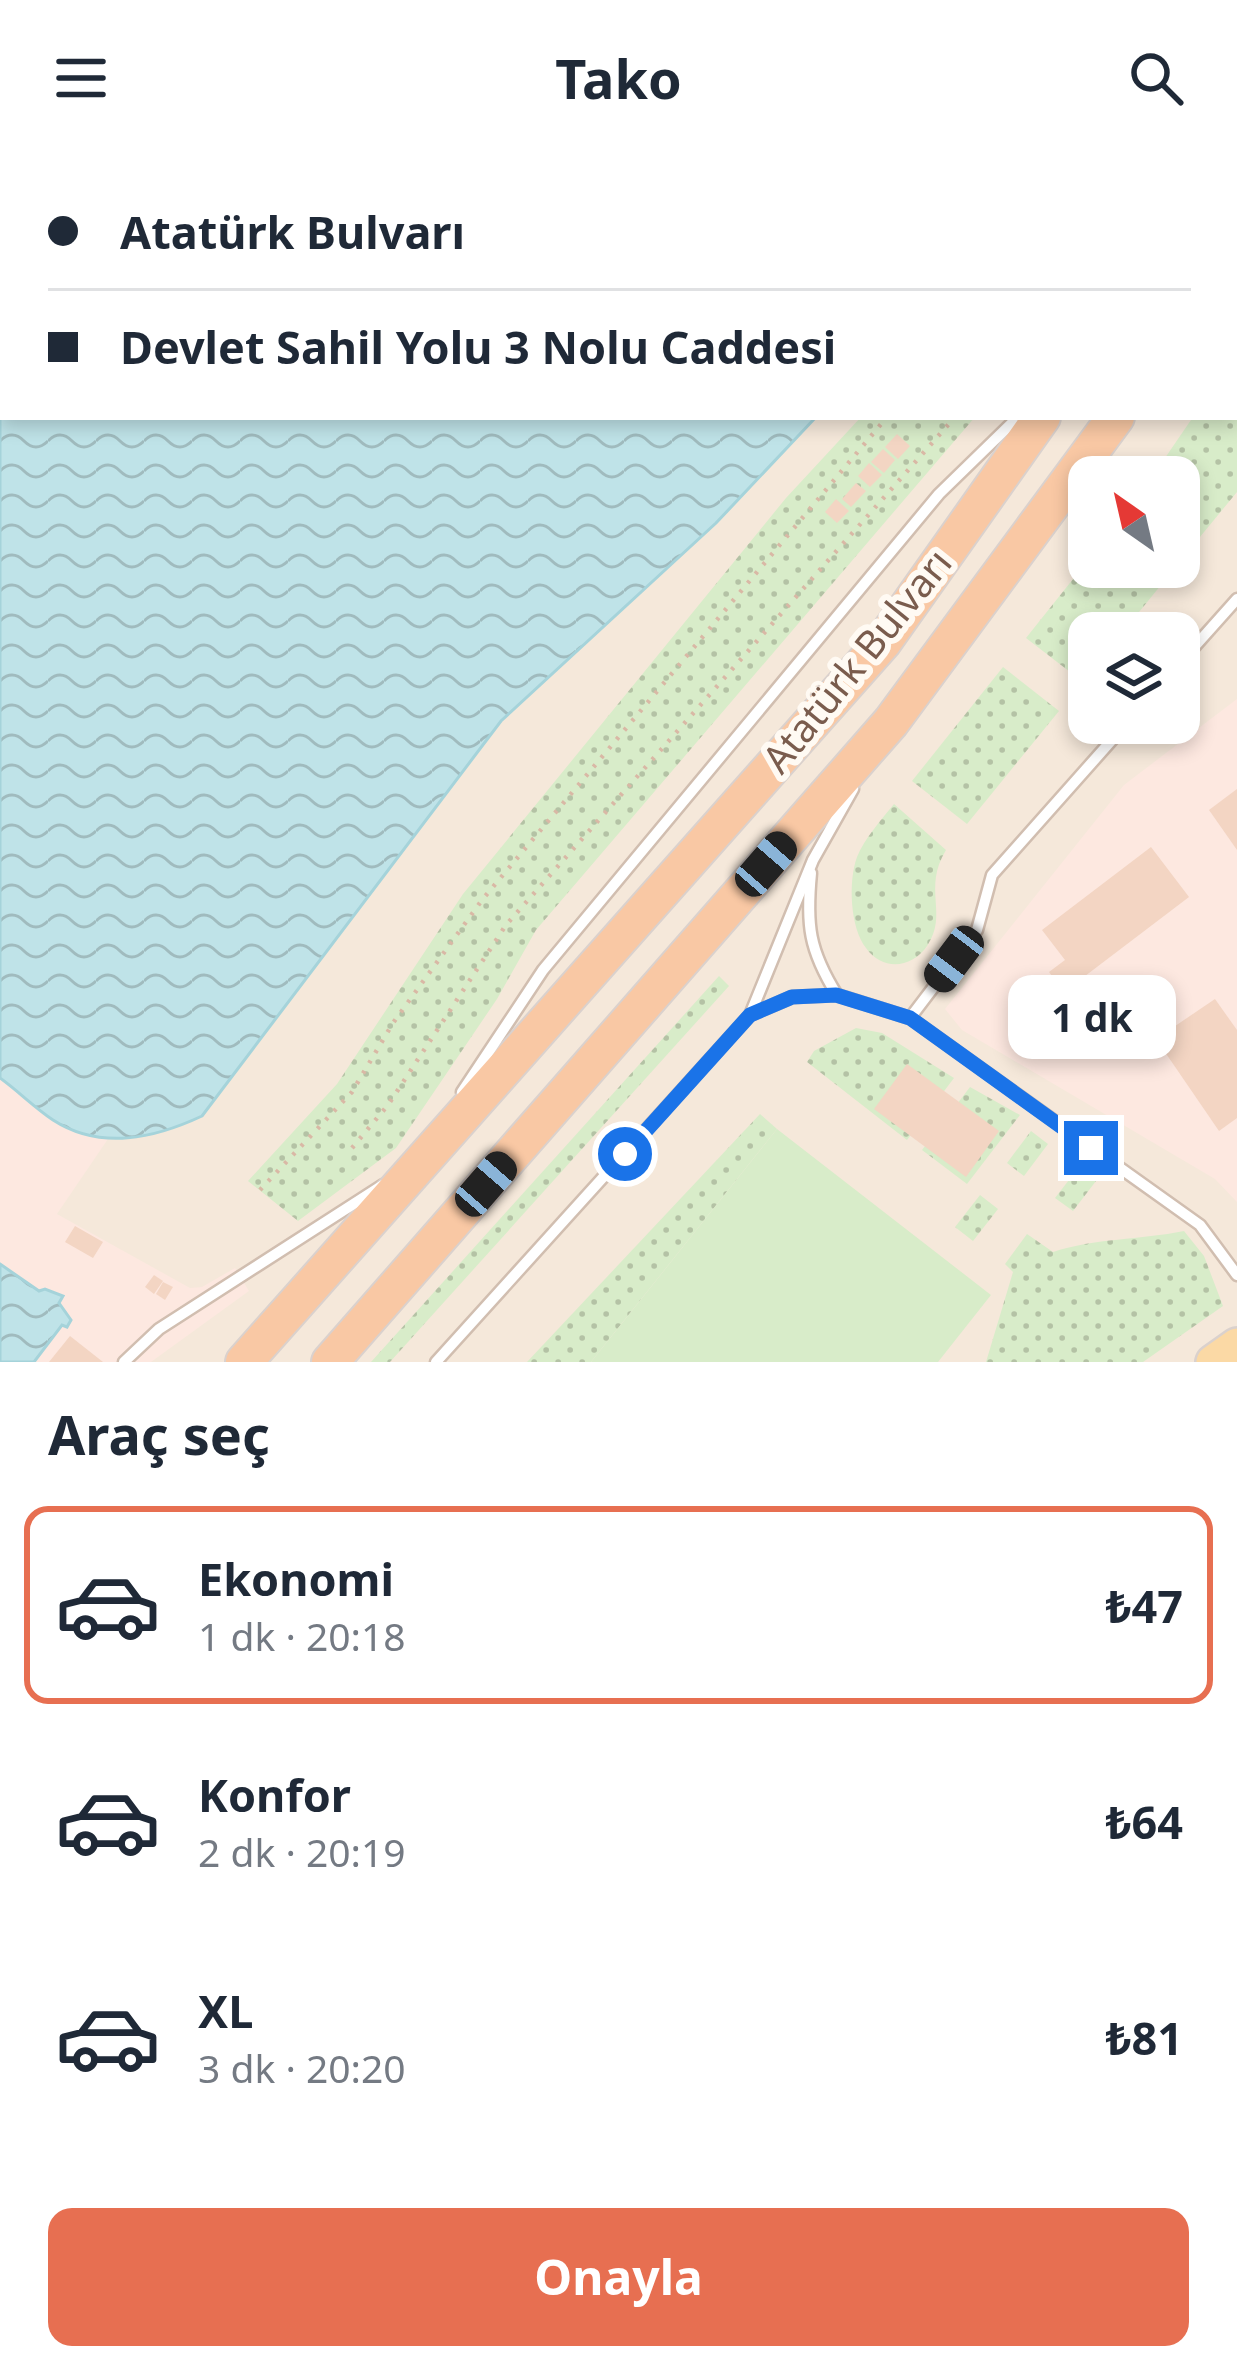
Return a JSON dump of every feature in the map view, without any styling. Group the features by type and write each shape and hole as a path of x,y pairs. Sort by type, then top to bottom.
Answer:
{"highway":[{"name":"Atatürk Bulvarı","path":"244,1362 883,642 1040,420"},
{"name":"Atatürk Bulvarı","path":"330,1362 891,722 1114,420"}],"main road":[{"path":"1213,1362 1237,1345"}],"lane":[{"name":"Atatürk Bulvarı","path":"124,1362 159,1328 364,1195 422,1165 470,1078 543,970 939,494 1015,420"},
{"path":"1200,640 1237,599"},
{"name":"Atatürk Bulvarı","path":"436,1362 750,1015 813,860 891,722"},
{"path":"910,1018 976,930 992,874 1108,744"},
{"name":"Atatürk Bulvarı","path":"750,1015 792,997 836,995 815,961 807,916 813,860"},
{"path":"836,995 910,1018 1200,1225 1237,1275"}],"path":[{"path":"260,1190 352,1092 394,1023 482,900 884,420"},
{"path":"352,1148 388,1106 506,925 952,420"}],"shaded area":[{"path":"813,420 1237,420 1237,1362 34,1362 63,1324 59,1303 0,1264 0,1078 202,1116 501,721 716,523"},
{"path":"1237,699 1237,1202 1215,1179 962,1030 945,1009 1124,785 1178,744 1200,744 1200,727"},
{"path":"0,1078 53,1120 108,1139 57,1214 190,1288 202,1287 235,1268 249,1291 151,1362 34,1362 63,1324 62,1297 40,1292 0,1264"}],"green space":[{"path":"858,420 972,420 536,930 497,999 396,1148 298,1221 248,1181 337,1084 463,894 786,498"},
{"path":"1191,420 1237,420 1237,492 1200,537 1200,456 1166,456"},
{"path":"1068,585 1159,588 1139,612 1068,612 1068,670 1026,638"},
{"path":"1003,667 1059,711 967,824 912,781"},
{"path":"894,804 946,850 936,877 936,923 927,946 906,963 889,964 873,956 861,939 852,891 860,850"},
{"path":"719,976 729,986 390,1362 371,1362"},
{"path":"856,1028 882,1033 954,1078 907,1140 807,1062 814,1051"},
{"path":"970,1087 1020,1115 967,1184 922,1150"},
{"path":"760,1114 777,1129 591,1362 527,1362"},
{"path":"777,1129 991,1295 938,1362 591,1362"},
{"path":"1031,1131 1048,1144 1024,1176 1007,1163"},
{"path":"1079,1167 1096,1181 1073,1211 1055,1198"},
{"path":"980,1195 998,1209 973,1241 955,1227"},
{"path":"1184,1231 1204,1256 1223,1306 1143,1362 986,1362 1013,1272 1005,1264 1027,1234 1053,1252"}],"water":[{"path":"0,420 813,420 716,523 501,721 202,1116 147,1135 90,1136 46,1115 0,1078"},
{"path":"0,1264 39,1291 63,1296 59,1303 71,1320 34,1362 0,1362"}],"building":[{"path":"897,434 910,446 898,459 885,447"},
{"path":"883,449 895,460 884,473 871,462"},
{"path":"869,463 882,475 870,487 858,476"},
{"path":"856,483 866,491 851,507 842,499"},
{"path":"836,499 849,511 837,523 825,512"},
{"path":"1237,789 1237,850 1209,810"},
{"path":"1151,847 1189,897 1064,992 1049,972 1065,960 1042,930"},
{"path":"1215,999 1237,1030 1237,1118 1219,1131 1156,1039"},
{"path":"907,1064 999,1131 966,1177 874,1109"},
{"path":"75,1226 103,1242 93,1258 65,1242"},
{"path":"154,1275 163,1281 154,1294 145,1287"},
{"path":"163,1282 173,1287 165,1300 156,1294"},
{"path":"70,1336 103,1362 49,1362"}],"route":[{"path":"625,1154 750,1015 792,997 836,995 910,1018 1091,1148"}]}
